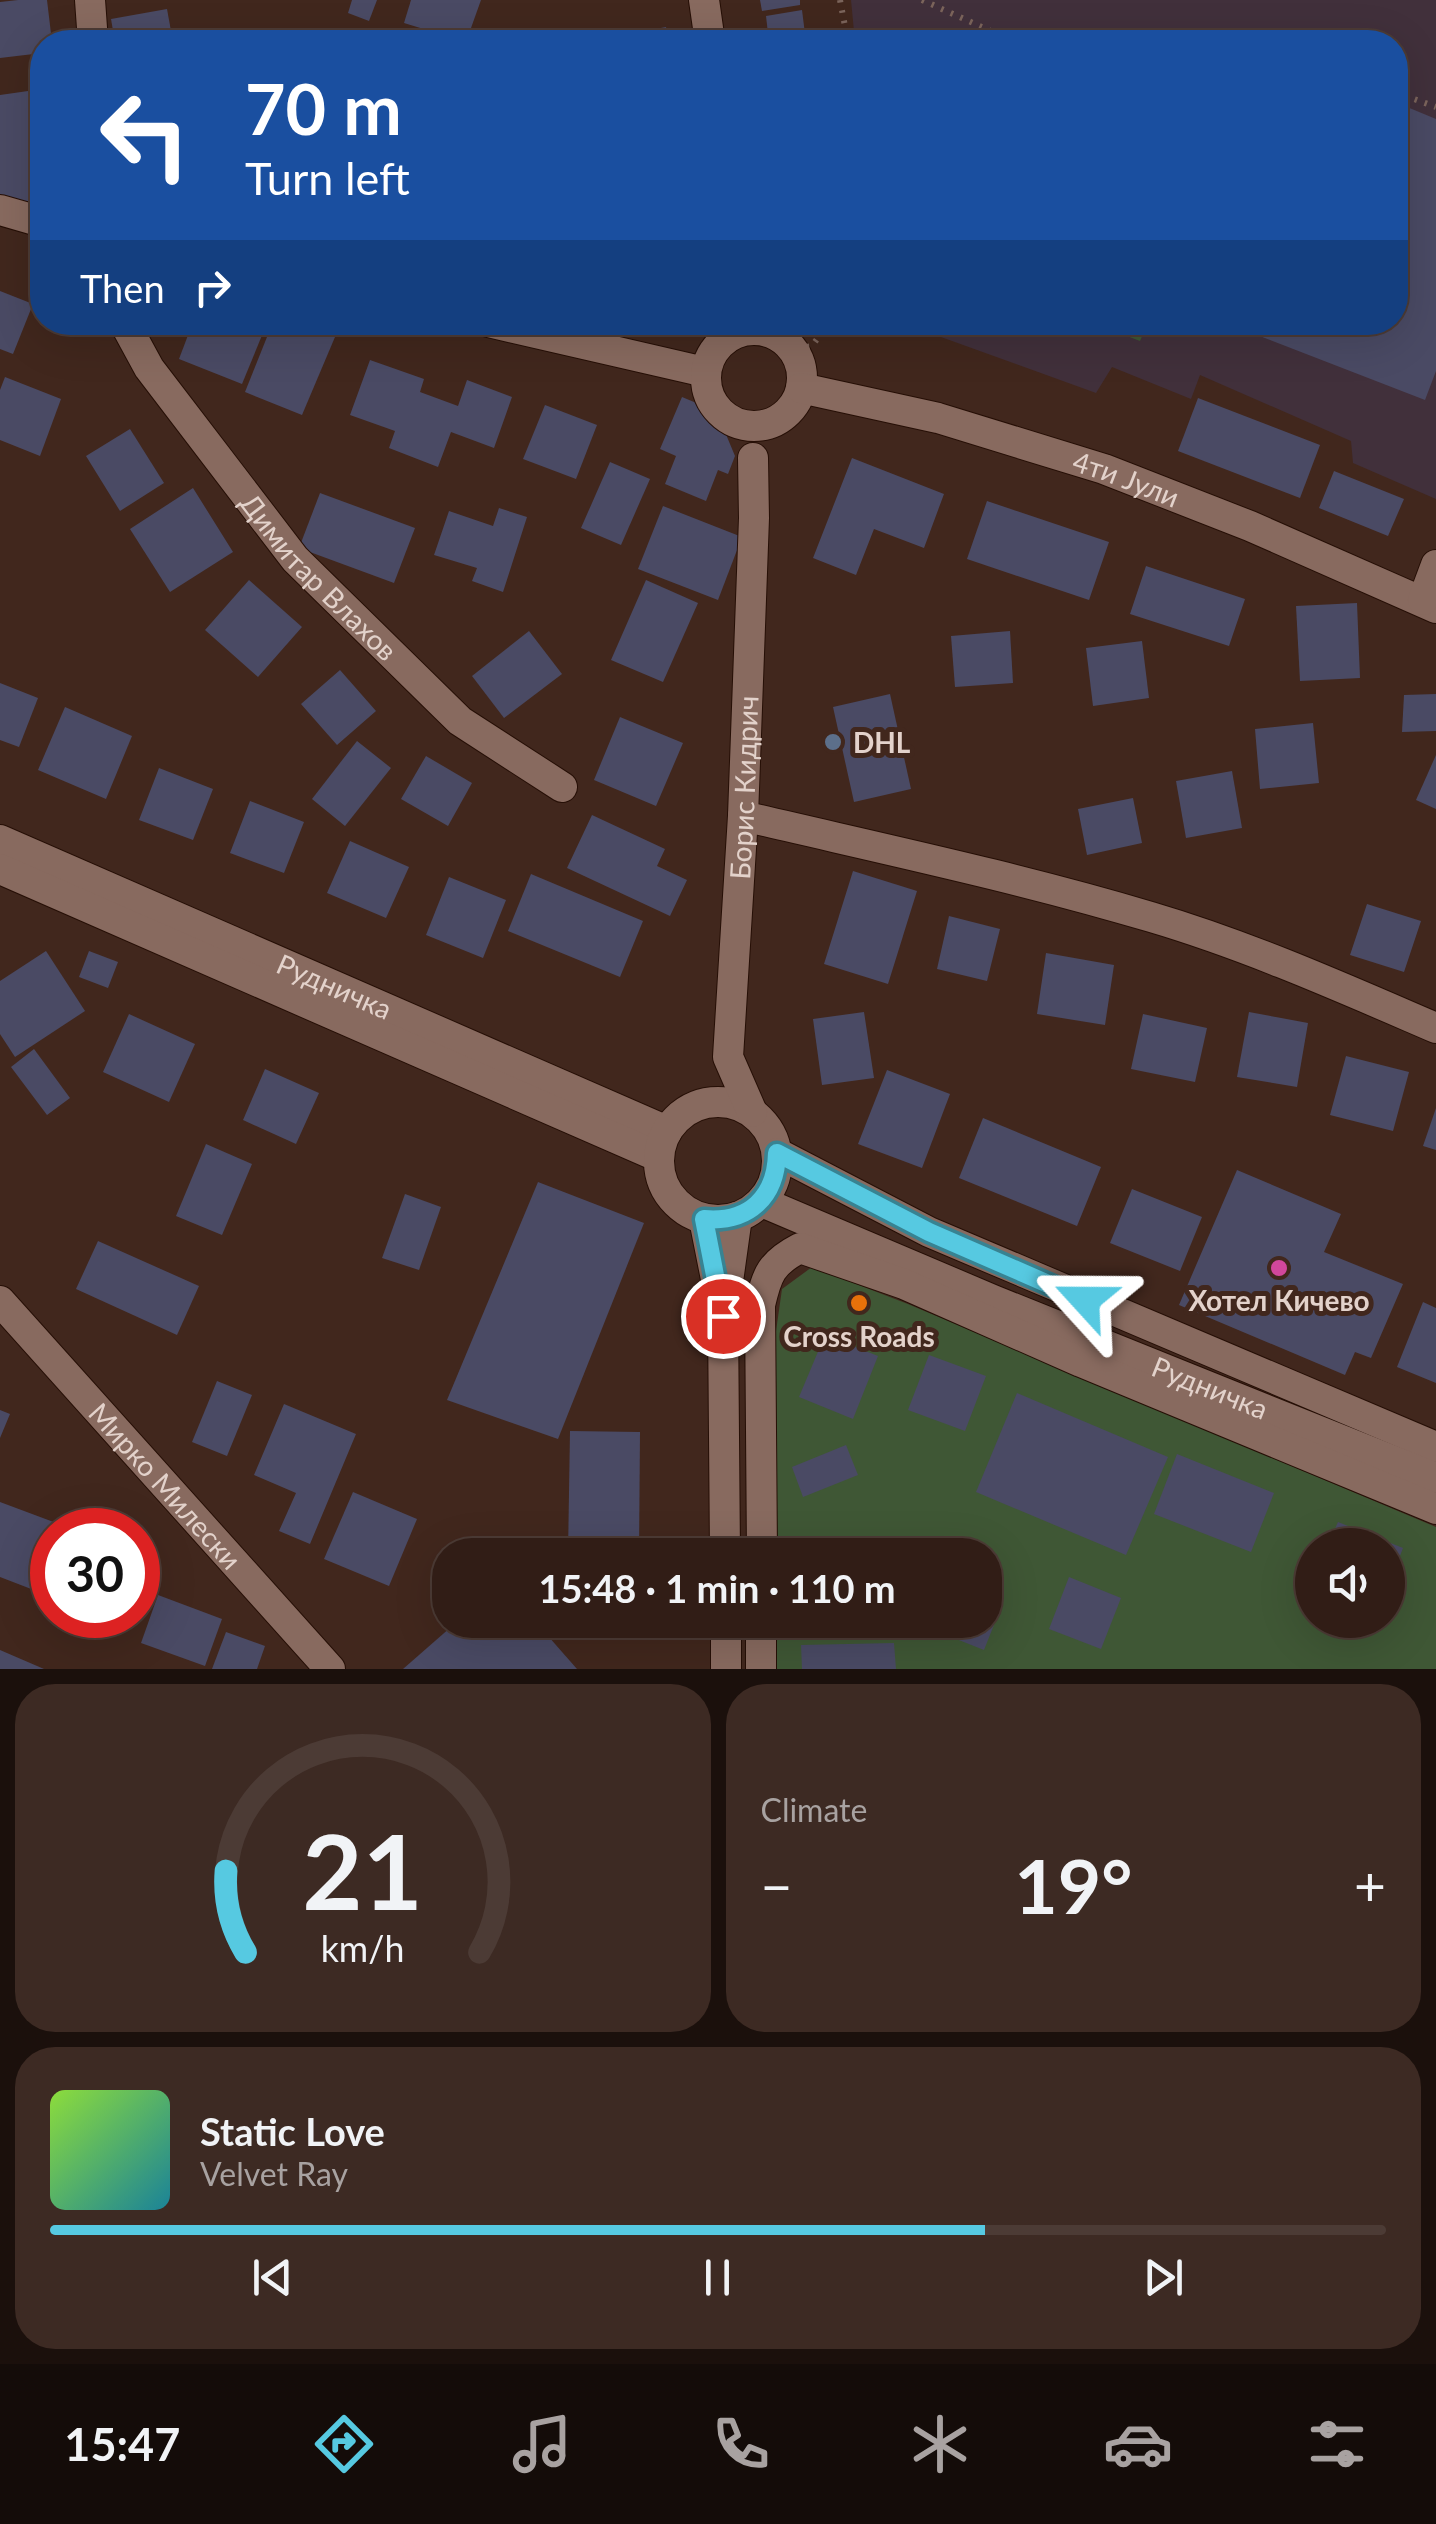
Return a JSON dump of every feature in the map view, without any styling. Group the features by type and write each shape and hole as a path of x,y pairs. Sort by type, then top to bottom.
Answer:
{"street":[{"path":"90,0 92,30"},
{"path":"704,0 708,30"},
{"path":"0,210 30,219"},
{"name":"Димитар Влахов","path":"131,335 149,368 294,559 460,722 562,788"},
{"path":"544,335 705,372"},
{"path":"725,335 712,352 705,372 707,392 716,409 731,421 753,458 774,422"},
{"path":"731,421 752,426 774,422 786,414 802,388 801,367 781,335"},
{"name":"4ти Јули","path":"802,388 938,418 1104,469 1250,526 1429,604"},
{"name":"Борис Кидрич","path":"752,1112 728,1057 742,816 753,458"},
{"path":"1429,604 1436,565"},
{"path":"742,816 1154,918 1301,970 1436,1028"},
{"name":"Рудничка","path":"0,840 663,1144"},
{"name":"Рудничка","path":"0,869 663,1144"},
{"path":"728,1057 663,1144 666,1189 675,1202 704,1219 749,1210"},
{"path":"689,1109 721,1101 752,1112 773,1137 777,1153 777,1170 749,1210 723,1316"},
{"name":"Рудничка","path":"777,1153 929,1232 1436,1447"},
{"name":"Рудничка","path":"749,1210 1027,1314 1436,1478"},
{"path":"704,1219 723,1316 725,1538"},
{"path":"762,1538 760,1305 766,1276 781,1258 800,1248 904,1284 1436,1510"},
{"name":"Мирко Милески","path":"0,1301 330,1669"},
{"path":"726,1638 726,1669"},
{"path":"761,1669 762,1638"}],"path":[{"path":"840,0 846,30"},
{"path":"922,0 989,30"},
{"path":"1408,97 1436,107"},
{"path":"788,335 812,346 820,335"}],"shaded area":[{"path":"851,0 1436,0 1436,499 1353,463 1351,441 1200,375 1191,399 1112,367 1096,393 935,335 1408,335 1408,30 854,30"}],"green space":[{"path":"812,1267 1436,1527 1436,1669 770,1669 771,1638 1002,1638 1002,1538 772,1538 773,1352 782,1289"}],"building":[{"path":"47,0 51,30 30,30 30,54 0,58 0,2"},
{"path":"352,0 377,0 369,21 348,13"},
{"path":"411,0 481,0 470,30 427,30 404,23"},
{"path":"760,0 800,0 800,5 762,11"},
{"path":"167,9 171,30 113,30 111,19"},
{"path":"802,10 804,30 768,30 766,16"},
{"path":"30,91 30,201 0,206 0,95"},
{"path":"1408,107 1436,119 1436,371 1425,400 1257,335 1408,335"},
{"path":"0,291 30,303 30,312 13,354 0,349"},
{"path":"188,335 262,335 242,384 179,359"},
{"path":"268,335 335,337 302,415 245,392"},
{"path":"370,360 424,379 420,392 458,406 467,380 512,397 494,448 451,432 438,467 389,448 395,431 350,415"},
{"path":"5,377 61,399 40,456 0,440 0,390"},
{"path":"682,397 706,407 725,432 735,456 728,474 718,470 706,501 665,484 676,456 660,449"},
{"path":"1198,398 1320,445 1300,498 1178,451"},
{"path":"545,405 597,425 576,479 523,459"},
{"path":"130,429 164,483 120,511 86,456"},
{"path":"852,458 944,494 924,548 874,529 856,575 813,558"},
{"path":"610,462 650,479 621,545 581,528"},
{"path":"1334,471 1404,499 1388,536 1319,508"},
{"path":"193,488 233,552 170,592 130,529"},
{"path":"320,493 415,528 394,583 299,548"},
{"path":"987,501 1109,542 1089,600 967,559"},
{"path":"663,506 742,537 718,600 638,569"},
{"path":"499,508 527,517 503,592 472,581 477,568 434,555 449,511 493,526"},
{"path":"1146,566 1245,599 1229,646 1130,614"},
{"path":"249,580 302,627 258,677 205,630"},
{"path":"646,580 698,603 663,682 611,660"},
{"path":"1357,603 1360,678 1300,681 1296,606"},
{"path":"529,631 562,674 504,718 472,676"},
{"path":"1010,631 1013,683 955,687 951,636"},
{"path":"1142,641 1149,698 1093,706 1086,648"},
{"path":"340,670 376,711 337,745 301,704"},
{"path":"0,683 38,698 19,747 0,740"},
{"path":"890,694 911,789 854,802 833,707"},
{"path":"1436,694 1436,731 1402,732 1404,695"},
{"path":"65,707 132,736 106,799 38,770"},
{"path":"620,717 683,743 656,806 594,780"},
{"path":"1313,723 1319,783 1260,789 1255,729"},
{"path":"357,741 391,768 345,826 312,799"},
{"path":"1436,755 1436,809 1416,800"},
{"path":"426,756 472,783 448,826 401,799"},
{"path":"159,768 213,789 193,840 139,820"},
{"path":"1232,771 1242,828 1186,838 1176,781"},
{"path":"1133,798 1142,843 1087,855 1078,809"},
{"path":"250,801 304,822 284,873 230,853"},
{"path":"592,815 665,849 657,866 687,880 670,916 567,868"},
{"path":"350,841 409,867 386,918 327,893"},
{"path":"853,871 917,891 888,984 824,964"},
{"path":"531,874 643,921 620,977 508,931"},
{"path":"449,877 506,900 483,958 426,935"},
{"path":"1367,904 1421,921 1404,972 1350,955"},
{"path":"949,916 1000,929 987,981 937,969"},
{"path":"46,951 85,1011 15,1057 0,1034 0,981"},
{"path":"89,951 118,962 108,988 79,977"},
{"path":"1046,953 1114,965 1105,1025 1037,1014"},
{"path":"864,1012 874,1078 822,1085 813,1019"},
{"path":"1249,1012 1308,1023 1297,1087 1237,1077"},
{"path":"129,1014 195,1044 169,1102 103,1072"},
{"path":"1143,1014 1207,1028 1195,1082 1131,1069"},
{"path":"34,1049 70,1098 47,1115 11,1067"},
{"path":"1346,1056 1409,1072 1393,1131 1330,1115"},
{"path":"265,1069 319,1093 296,1144 243,1120"},
{"path":"887,1070 950,1094 922,1168 858,1144"},
{"path":"1436,1108 1436,1150 1423,1146"},
{"path":"983,1118 1101,1167 1077,1226 959,1178"},
{"path":"206,1144 252,1164 222,1235 176,1216"},
{"name":"Хотел Кичево","path":"1237,1170 1341,1214 1324,1252 1403,1284 1371,1358 1355,1352 1345,1375 1179,1305"},
{"path":"538,1182 644,1223 558,1439 447,1400"},
{"path":"1132,1189 1202,1217 1180,1271 1110,1243"},
{"path":"405,1194 441,1207 419,1270 382,1258"},
{"path":"98,1241 199,1286 177,1335 76,1289"},
{"path":"1423,1302 1436,1308 1436,1383 1397,1367"},
{"path":"825,1335 878,1356 853,1419 799,1397"},
{"path":"929,1355 986,1376 965,1431 908,1410"},
{"path":"217,1381 252,1395 227,1456 192,1442"},
{"path":"1017,1393 1168,1457 1126,1555 976,1492"},
{"path":"284,1404 356,1434 310,1544 279,1531 296,1493 254,1475"},
{"path":"0,1410 10,1414 0,1438"},
{"path":"570,1431 640,1432 639,1538 568,1538"},
{"path":"846,1445 858,1475 803,1497 792,1467"},
{"path":"1177,1454 1274,1493 1251,1552 1154,1514"},
{"path":"353,1492 417,1519 389,1586 324,1559"},
{"path":"0,1502 30,1513 30,1589 0,1577"},
{"path":"1069,1577 1121,1598 1101,1649 1049,1629"},
{"path":"160,1596 222,1619 205,1666 141,1643 143,1638 160,1638"},
{"path":"226,1632 265,1646 257,1669 212,1669"},
{"path":"438,1638 550,1638 577,1669 403,1669"},
{"path":"954,1638 989,1638 984,1650"},
{"path":"894,1643 896,1669 802,1669 801,1645"},
{"path":"0,1650 44,1669 0,1669"}],"place":[{"name":"DHL","path":"833,742"},
{"name":"Хотел Кичево","path":"1279,1268"},
{"name":"Cross Roads","path":"859,1303"}],"route":[{"path":"723,1316 704,1219 737,1217 762,1202 777,1170 777,1153 929,1232 1085,1300"}]}
